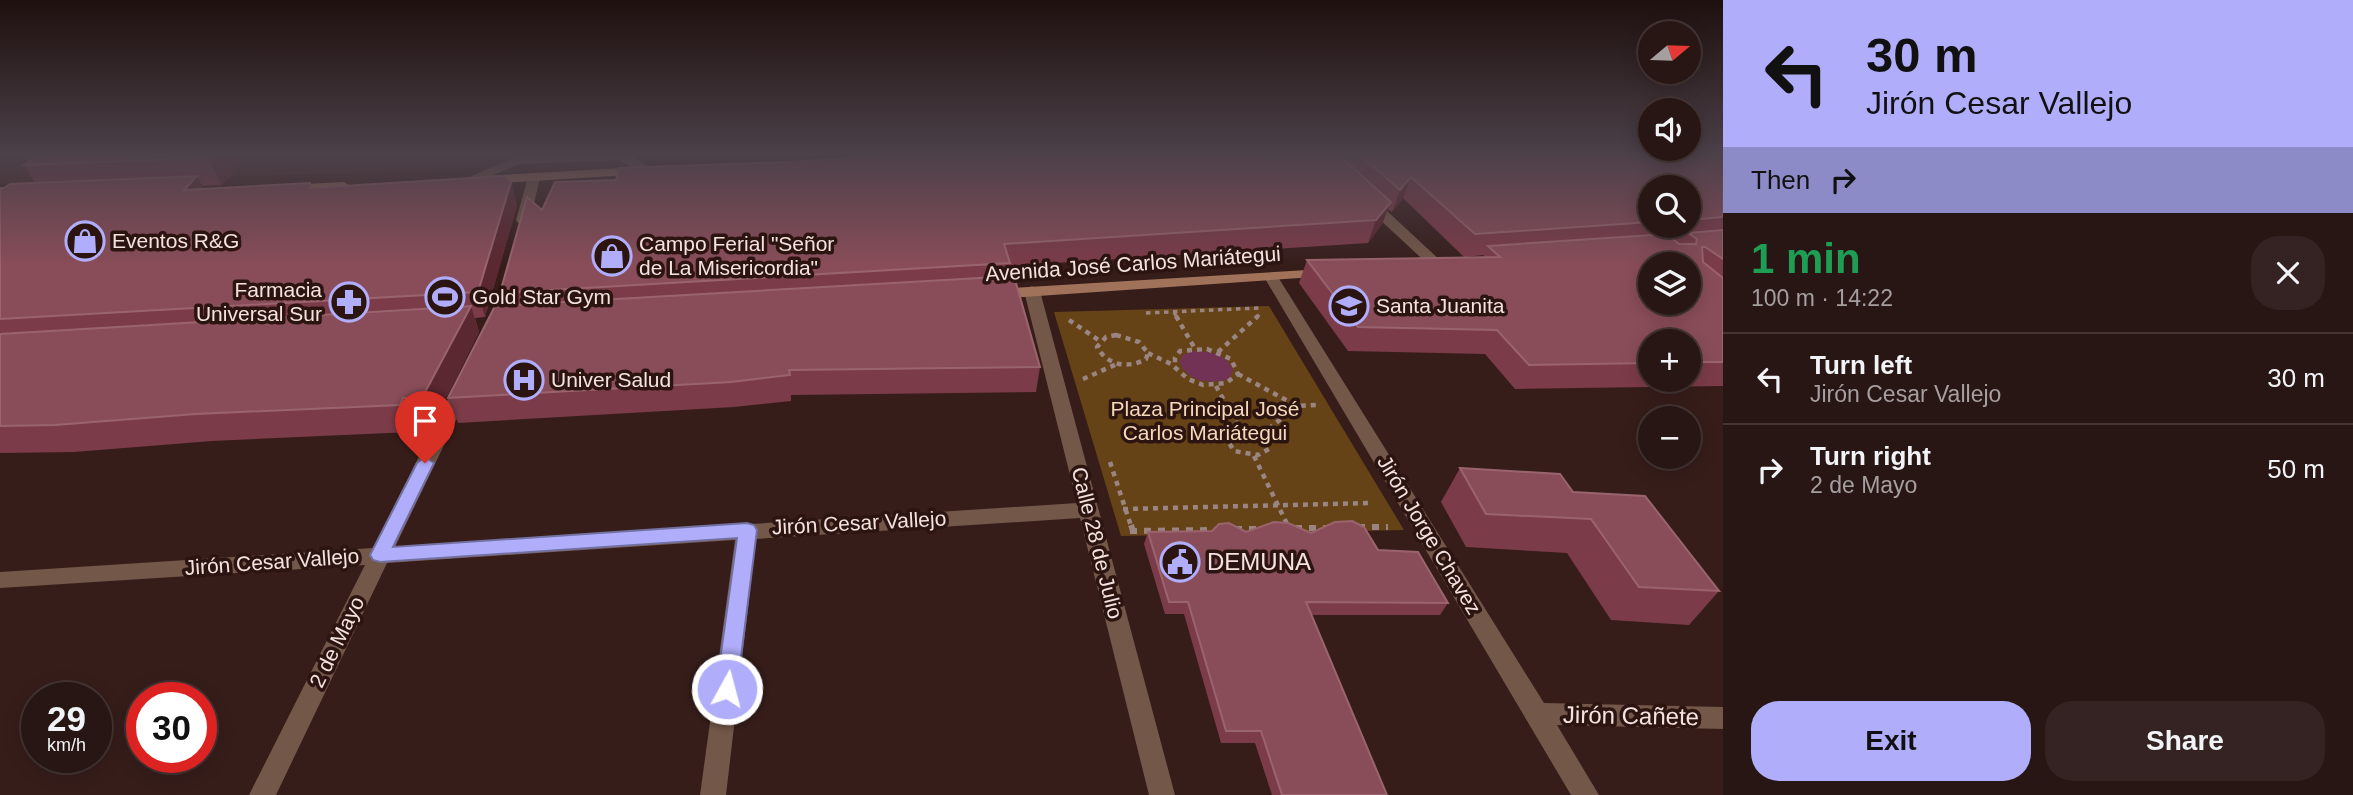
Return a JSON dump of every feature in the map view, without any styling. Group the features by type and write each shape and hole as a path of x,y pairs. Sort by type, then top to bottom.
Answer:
{"main road":[{"path":"1410,267 1444,264"},
{"name":"Avenida José Carlos Mariátegui","path":"977,295 1340,272"}],"street":[{"path":"519,231 530,192"},
{"path":"1358,192 1444,264"},
{"name":"Jirón Jorge Chavez","path":"1271,277 1586,795"},
{"name":"Calle 28 de Julio","path":"1032,291 1162,795"},
{"name":"2 de Mayo","path":"262,795 470,373"},
{"name":"Jirón Cesar Vallejo","path":"0,580 747,530 1092,521"},
{"path":"713,795 747,530"},
{"name":"Jirón Cañete","path":"1539,714 1723,718"}],"path":[{"path":"1133,313 1266,308 1218,352"},
{"path":"1174,312 1195,348"},
{"path":"1068,328 1064,316 1077,315"},
{"path":"1148,353 1146,359 1129,366 1108,360 1097,347 1100,341 1107,337 1138,340 1148,353 1175,366 1193,382 1216,386 1232,382 1238,374 1237,366 1230,358 1218,352 1195,348 1180,351 1175,358 1175,366"},
{"path":"1080,367 1084,379"},
{"path":"1238,374 1297,405 1325,405"},
{"path":"1216,386 1239,428"},
{"path":"1261,435 1297,405"},
{"path":"1239,428 1261,435 1267,441 1269,449 1264,454 1254,456 1232,450 1226,443 1225,436 1230,430 1239,428"},
{"path":"1254,456 1289,528"},
{"path":"1109,457 1133,531"},
{"path":"1092,521 1125,509 1409,502"},
{"path":"1092,521 1133,531 1263,529"},
{"path":"1356,527 1423,526"},
{"path":"1276,528 1342,527"}],"green space":[{"name":"Plaza Principal José Carlos Mariátegui","path":"1269,306 1404,530 1121,536 1054,312"}],"shaded area":[{"path":"1193,351 1222,357 1233,370 1230,378 1208,382 1188,374 1179,362 1183,355"}],"building":[{"path":"0,192 508,192 478,292 0,319"},
{"path":"550,192 1380,192 1391,202 1376,220 1004,244 1010,263 500,293 527,197 542,210"},
{"path":"1428,192 1638,192 1638,223 1475,234"},
{"path":"1701,192 1723,192 1723,217 1701,219"},
{"path":"1723,230 1723,259 1702,247 1703,262 1723,278 1723,362 1701,362 1701,329 1638,329 1638,363 1529,365 1497,330 1358,327 1307,260 1500,257 1488,246 1638,236 1672,238 1679,244 1696,244 1697,239 1701,238 1701,232"},
{"path":"1014,276 1040,367 789,370 790,375 731,382 448,398 495,306"},
{"path":"471,306 422,398 403,398 400,405 0,426 0,334"},
{"path":"1460,468 1560,474 1573,492 1645,496 1719,591 1639,587 1591,519 1486,514"},
{"path":"1352,521 1364,527 1378,550 1418,552 1448,603 1306,602 1387,795 1282,795 1261,731 1226,731 1188,602 1169,602 1148,532 1212,531 1219,524 1229,523 1246,532 1274,522 1288,523 1311,533 1335,522"}],"place":[{"name":"Eventos R&G","path":"85,241"},
{"name":"Campo Ferial \"Señor de La Misericordia\"","path":"612,256"},
{"name":"Gold Star Gym","path":"445,297"},
{"name":"Farmacia Universal Sur","path":"349,302"},
{"name":"Santa Juanita","path":"1349,306"},
{"name":"Univer Salud","path":"524,380"},
{"name":"DEMUNA","path":"1180,562"}],"route":[{"path":"425,463 380,555 747,530 727,689"}]}
